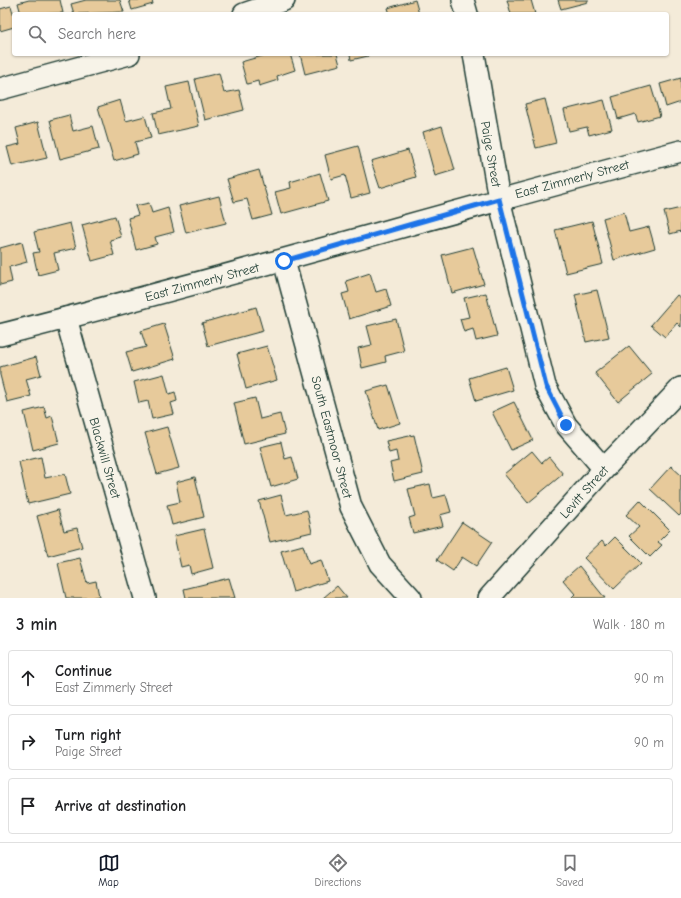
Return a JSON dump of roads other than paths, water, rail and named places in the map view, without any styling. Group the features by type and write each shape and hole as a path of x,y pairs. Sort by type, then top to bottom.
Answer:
{"street":[{"path":"250,12 284,0"},
{"path":"463,0 466,12"},
{"path":"0,89 122,56"},
{"name":"Paige Street","path":"474,56 499,199 546,386 566,425 604,469"},
{"name":"East Zimmerly Street","path":"0,335 284,261 499,199 681,151"},
{"name":"South Eastmoor Street","path":"284,261 351,507 380,564 411,598"},
{"name":"Blackwill Street","path":"66,318 145,598"},
{"name":"Levitt Street","path":"489,598 604,469 681,388"}]}
